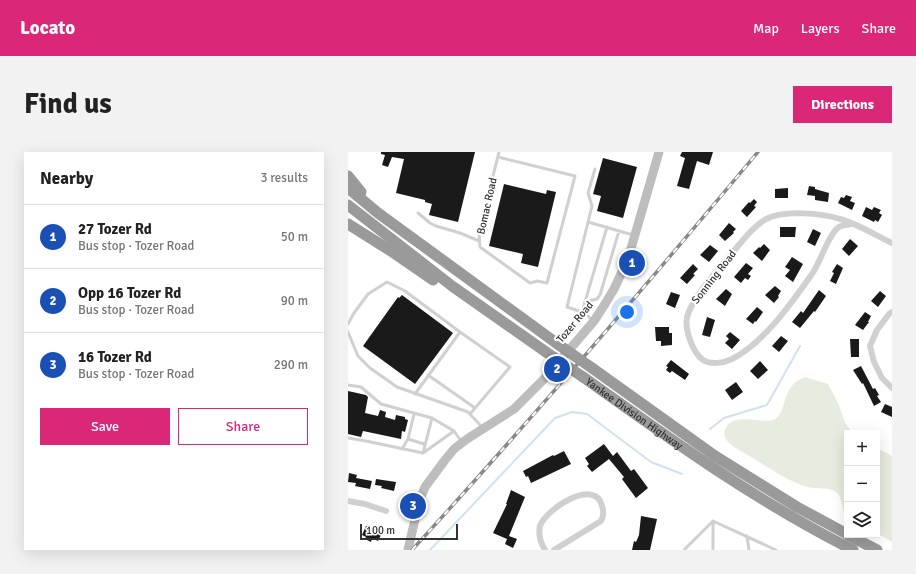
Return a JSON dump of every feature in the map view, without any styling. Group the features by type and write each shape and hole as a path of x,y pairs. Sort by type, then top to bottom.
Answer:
{"highway":[{"path":"348,176 378,213"},
{"name":"Yankee Division Highway","path":"348,188 378,213 558,345 715,456 783,499 844,533"},
{"name":"Yankee Division Highway","path":"348,205 452,286 730,480 798,521 853,550"},
{"path":"348,224 546,352"},
{"name":"Yankee Division Highway","path":"854,538 877,550"}],"main road":[{"name":"Tozer Road","path":"408,550 419,502 425,487 445,460 462,442 514,409 544,378 594,321 622,274 635,236 658,152"}],"street":[{"name":"Sonning Road","path":"851,224 839,227 834,233 814,272 766,333 732,360 713,363 703,360 694,349 688,332 687,317 693,302 719,268 754,228 767,218 782,213 807,214 840,219 851,224 892,243"},
{"path":"892,312 877,330 870,346 874,362 882,378 892,388"},
{"path":"545,550 539,535 541,525 546,516 566,501 578,496 590,494 600,499 604,516 601,521 554,550"},
{"path":"348,501 365,504 386,511"}],"lane":[{"name":"Bomac Road","path":"498,157 575,176 547,283 537,281 530,283 480,246 479,232 499,152"},
{"path":"594,321 585,313 567,306 592,206 588,192 595,169"},
{"path":"418,213 436,226 460,233 479,241"},
{"path":"588,222 635,236"},
{"path":"582,312 607,227"},
{"path":"585,302 597,300 600,295 619,231"},
{"path":"348,324 368,294 387,282 406,291 460,332 510,367 470,414"},
{"path":"348,332 358,356 370,368 397,387 468,412 483,429"},
{"path":"415,394 460,332"},
{"path":"428,375 475,408"},
{"path":"348,385 361,387 381,404 432,418 454,431 462,442"},
{"path":"402,449 408,439 414,414"},
{"path":"423,453 424,444 432,418"},
{"path":"348,438 423,453 454,431"},
{"path":"408,439 424,444"},
{"path":"713,520 769,548 776,550"},
{"path":"684,550 713,520"},
{"path":"713,520 713,550"},
{"path":"747,536 749,550"}],"shaded area":[{"path":"805,377 828,384 839,405 845,423 851,430 844,430 844,514 839,495 834,491 808,487 786,478 733,446 725,437 724,433 726,427 735,420 747,419 770,421 779,416 788,392 797,381"},
{"path":"880,450 892,456 892,542 880,535"}],"building":[{"path":"381,152 475,152 458,222 429,215 432,204 425,202 425,200 396,193 404,159 392,157 388,167 382,165 385,155 381,154"},
{"path":"682,152 713,152 709,165 697,161 689,189 677,186 685,158 680,156"},
{"path":"603,158 637,167 623,218 597,211 601,196 593,194"},
{"path":"504,184 546,194 547,190 556,192 538,267 521,263 523,254 489,246"},
{"path":"809,186 829,193 828,202 815,200 815,196 807,195"},
{"path":"788,188 788,198 775,198 775,189"},
{"path":"846,195 852,197 850,201 855,203 852,210 838,203 841,197 844,198"},
{"path":"754,199 757,202 754,206 756,207 747,217 741,211"},
{"path":"866,207 872,210 874,207 881,210 879,213 882,215 878,222 875,220 874,222 862,216"},
{"path":"729,223 736,229 733,232 734,233 725,241 719,235"},
{"path":"780,227 796,227 795,237 780,237"},
{"path":"813,229 821,233 815,246 807,242"},
{"path":"850,239 858,246 849,256 842,249"},
{"path":"764,244 770,250 762,261 753,253"},
{"path":"710,245 718,251 709,262 700,255"},
{"path":"792,257 803,264 793,282 785,276 790,270 785,267"},
{"path":"746,263 753,268 748,274 751,276 748,280 745,278 741,283 734,277"},
{"path":"693,264 698,269 687,284 680,278"},
{"path":"837,264 843,268 836,284 830,281 834,273 832,272"},
{"path":"775,286 781,291 778,296 779,297 774,303 765,295"},
{"path":"726,289 732,294 725,306 716,299"},
{"path":"819,290 826,296 815,312 814,311 800,328 792,322 801,311 803,313"},
{"path":"880,291 886,296 878,307 871,301"},
{"path":"671,292 680,295 675,308 666,304"},
{"path":"402,295 453,333 415,384 363,346 398,297 399,298"},
{"path":"757,307 763,312 753,324 746,319"},
{"path":"865,312 871,316 869,322 863,330 855,325"},
{"path":"707,317 715,320 710,337 702,335"},
{"path":"655,327 669,327 669,333 672,333 672,345 661,346 661,341 656,341"},
{"path":"730,332 740,340 732,349 725,343 729,339 726,336"},
{"path":"781,336 788,341 779,352 772,346"},
{"path":"850,339 859,339 859,357 851,357"},
{"path":"671,360 689,374 685,380 672,371 670,373 666,370 668,367 666,366"},
{"path":"760,361 768,370 758,379 750,371"},
{"path":"861,366 873,389 875,388 879,395 877,396 881,402 874,406 863,383 862,384 853,370"},
{"path":"736,382 743,392 732,400 725,390"},
{"path":"348,391 366,395 368,397 365,413 378,416 380,410 386,412 385,417 395,420 396,415 405,417 405,419 408,420 405,432 402,431 401,439 363,431 361,437 348,434"},
{"path":"885,404 892,407 892,417 881,412"},
{"path":"604,444 613,456 617,452 631,471 634,469 648,488 636,498 622,479 624,477 609,459 592,472 587,466 589,464 585,458"},
{"path":"564,451 571,464 531,483 528,476 526,477 523,471 553,455 554,456"},
{"path":"349,473 357,475 356,478 372,481 370,489 355,486 356,483 348,482"},
{"path":"376,479 396,482 394,491 375,485"},
{"path":"511,490 525,497 509,536 517,539 513,548 505,544 507,539 493,533 507,504"},
{"path":"641,516 657,519 650,550 632,550 634,541 636,542 639,535"},
{"path":"366,526 382,533 378,541 372,538 371,542 365,539 366,537 362,535"}],"waterway":[{"path":"710,429 724,418 767,405 800,346"},
{"path":"430,550 555,418 572,412 587,414 651,462 682,474"}],"railway":[{"path":"412,550 587,353 758,152"}],"place":[{"name":"27 Tozer Rd","path":"632,263"},
{"name":"Opp 16 Tozer Rd","path":"557,369"},
{"name":"16 Tozer Rd","path":"413,506"}]}
